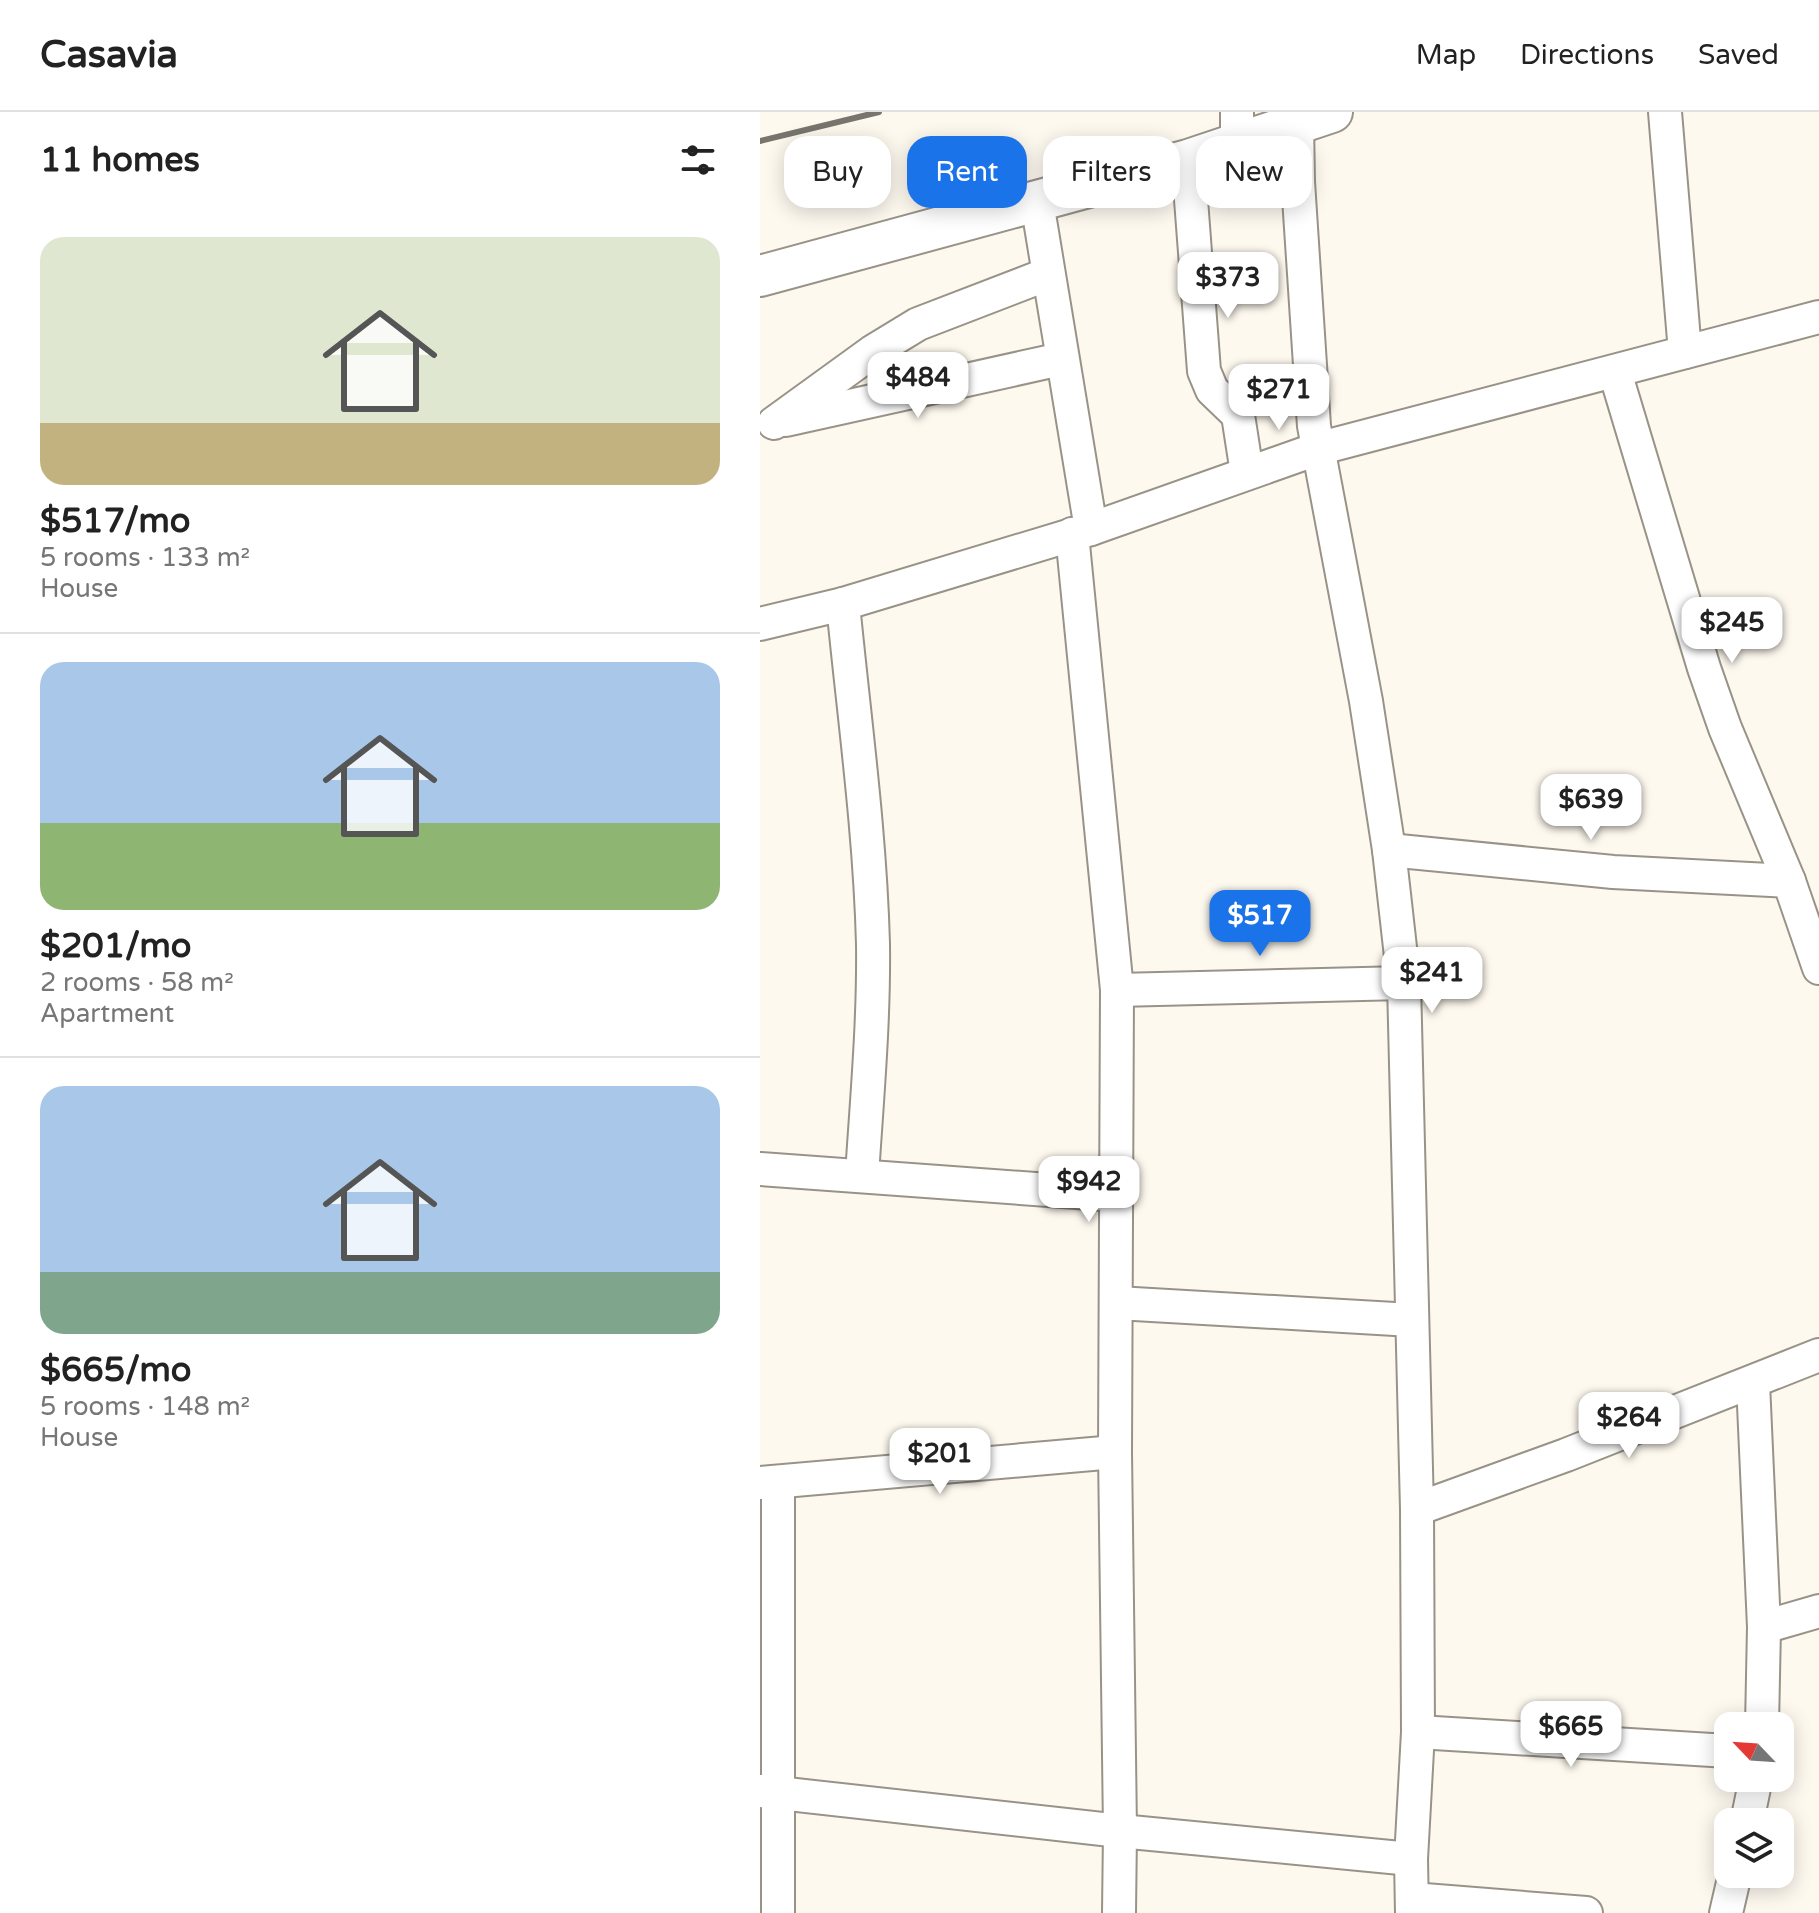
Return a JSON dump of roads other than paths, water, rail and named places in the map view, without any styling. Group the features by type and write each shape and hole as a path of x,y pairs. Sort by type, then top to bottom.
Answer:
{"street":[{"path":"1665,112 1685,352"},
{"path":"760,276 1188,160 1237,128 1314,118 1298,195 1317,449 1366,701 1389,850 1404,983 1417,1509 1418,1732 1411,1859 1412,1906 1586,1913"},
{"path":"1188,160 1204,371 1212,390 1238,415 1247,473"},
{"path":"1037,202 1061,359 1082,532 1117,990 1115,1452 1119,1913"},
{"path":"767,425 918,324 1048,274"},
{"path":"760,624 843,604 1082,532 1317,449 1819,317"},
{"path":"767,425 1061,359"},
{"path":"1615,372 1704,668 1725,728 1802,898 1819,968"},
{"path":"843,604 871,904 873,997 862,1175"},
{"path":"1389,850 1613,872 1802,898"},
{"path":"1117,990 1404,983"},
{"path":"760,1169 1117,1195"},
{"path":"1117,1303 1412,1320"},
{"path":"1417,1509 1753,1383 1819,1355"},
{"path":"1753,1383 1764,1627 1762,1712"},
{"path":"778,1913 769,1792 769,1483 1115,1452"},
{"path":"1764,1627 1819,1611"},
{"path":"1418,1732 1714,1750"},
{"path":"769,1792 1411,1859"},
{"path":"1726,1913 1732,1888"}],"railway":[{"path":"760,141 879,112"}]}
